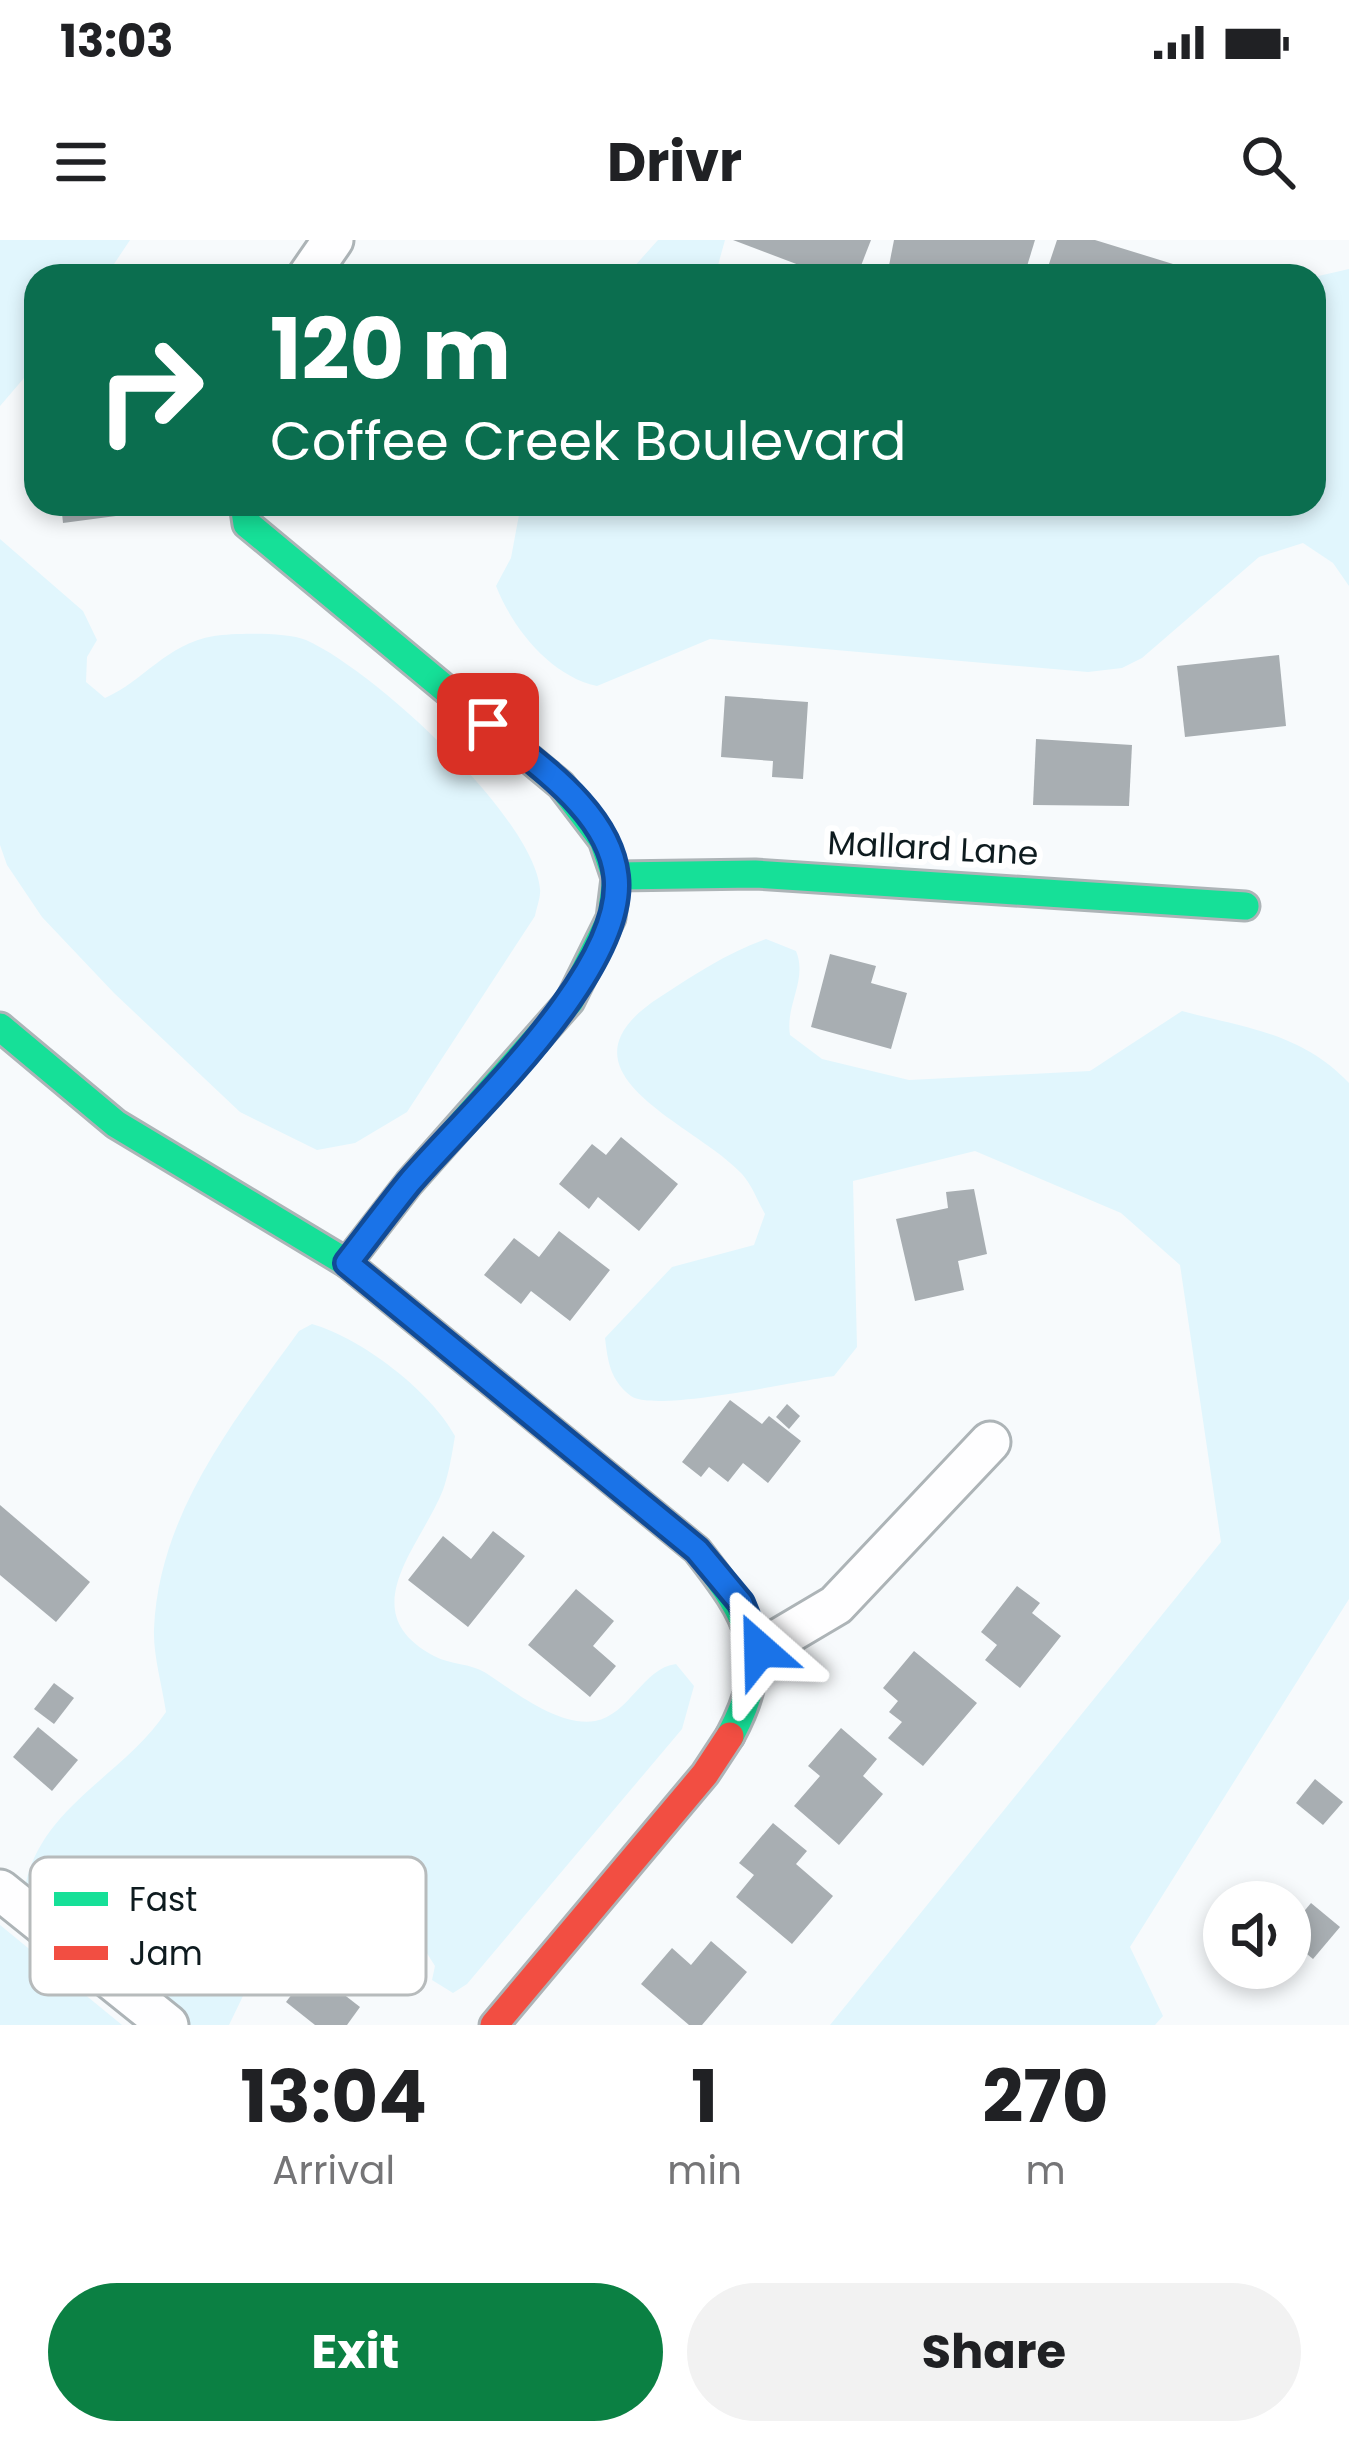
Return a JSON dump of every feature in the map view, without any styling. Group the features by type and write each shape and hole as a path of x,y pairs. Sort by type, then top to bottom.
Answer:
{"street":[{"path":"246,516 248,524 561,785 598,829 616,876 606,938 556,1018 407,1185 347,1263"},
{"name":"Mallard Lane","path":"616,876 755,874 1246,906"},
{"path":"0,1027 116,1124 347,1263 697,1550 741,1603 760,1650 752,1692 714,1761 494,2025"},
{"path":"760,1650 836,1605 990,1442"},
{"path":"0,1890 30,1914"},
{"path":"131,1995 168,2025"}],"shaded area":[{"path":"0,240 130,240 114,264 24,264 24,378 0,406"},
{"path":"658,240 725,240 718,264 637,264"},
{"path":"1349,269 1349,586 1333,563 1303,543 1259,557 1142,658 1122,668 1088,672 710,639 597,686 549,661 523,634 496,586 511,558 519,516 1326,516 1326,274"},
{"path":"0,539 83,611 97,640 87,657 86,682 105,698 197,640 248,634 306,640 335,656 407,712 510,823 531,859 540,889 535,916 407,1112 355,1143 317,1150 240,1112 114,993 42,917 7,865 0,845"},
{"path":"766,939 796,951 799,972 790,1035 822,1059 909,1080 1090,1071 1182,1011 1292,1043 1349,1083 1349,1599 1130,1947 1163,2016 1155,2025 830,2025 1221,1542 1180,1265 1121,1213 975,1151 853,1181 857,1347 834,1376 667,1401 631,1396 618,1384 605,1338 672,1267 754,1245 765,1214 742,1174 640,1094 623,1073 617,1049 628,1024 660,997 725,957"},
{"path":"312,1324 331,1331 393,1368 429,1401 455,1436 443,1490 399,1578 397,1619 410,1639 434,1656 480,1670 567,1719 607,1717 664,1667 676,1664 694,1686 682,1729 467,1984 453,1993 432,1980 435,1966 426,1952 426,1857 35,1857 67,1811 166,1712 154,1629 170,1546 204,1470 299,1331"},
{"path":"0,1925 30,1950 30,1995 85,1995 122,2025 0,2025"},
{"path":"150,1995 244,1995 229,2025 187,2025"}],"building":[{"path":"733,240 871,240 862,264 796,264"},
{"path":"894,240 1035,240 1028,264 889,264"},
{"path":"1057,240 1095,240 1173,264 1049,264"},
{"path":"62,516 116,516 63,523"},
{"path":"1279,655 1286,726 1185,737 1177,666"},
{"path":"725,696 808,702 803,779 772,777 773,761 721,757"},
{"path":"1036,739 1132,745 1129,806 1033,805"},
{"path":"830,954 876,966 871,983 907,993 891,1049 811,1027"},
{"path":"621,1137 678,1184 639,1231 598,1197 589,1209 559,1184 592,1144 606,1155"},
{"path":"974,1189 987,1254 958,1261 964,1290 915,1301 896,1219 948,1208 946,1192"},
{"path":"559,1231 610,1270 570,1321 531,1291 521,1304 484,1275 514,1238 539,1257"},
{"path":"730,1400 762,1424 769,1416 801,1441 768,1483 743,1463 728,1482 709,1467 701,1477 682,1462"},
{"path":"787,1404 800,1416 789,1429 776,1417"},
{"path":"0,1505 90,1582 56,1622 0,1575"},
{"path":"493,1531 525,1556 468,1627 408,1580 443,1536 471,1559"},
{"path":"1017,1586 1040,1603 1032,1613 1061,1636 1020,1688 985,1660 997,1645 981,1632"},
{"path":"576,1589 614,1621 593,1646 616,1666 590,1697 528,1645"},
{"path":"914,1651 977,1703 923,1766 888,1738 902,1722 889,1712 898,1701 883,1688"},
{"path":"54,1683 74,1698 54,1724 34,1709"},
{"path":"38,1727 78,1760 52,1791 13,1757"},
{"path":"841,1728 877,1759 863,1776 883,1794 839,1845 794,1806 820,1776 808,1766"},
{"path":"1315,1779 1343,1802 1323,1825 1296,1803"},
{"path":"773,1823 807,1851 796,1864 833,1896 792,1944 736,1897 754,1875 739,1863"},
{"path":"1311,1903 1340,1927 1311,1957"},
{"path":"711,1941 747,1972 702,2025 689,2025 641,1984 672,1948 691,1965"},
{"path":"291,1995 345,1995 360,2007 347,2025 315,2025 286,2002"}],"traffic: fast":[{"path":"246,516 247,524 561,785 603,840 616,878 611,918 570,1001 409,1183 347,1263 697,1550 731,1596 750,1638 751,1682 730,1736"},
{"path":"617,876 755,874 1245,906"},
{"path":"0,1027 116,1124 347,1263"}],"traffic: jam":[{"path":"494,2025 705,1774 730,1736"}],"route":[{"path":"488,724 561,785 598,829 616,876 606,938 556,1018 407,1185 347,1263 697,1550 741,1603 760,1650"}]}
